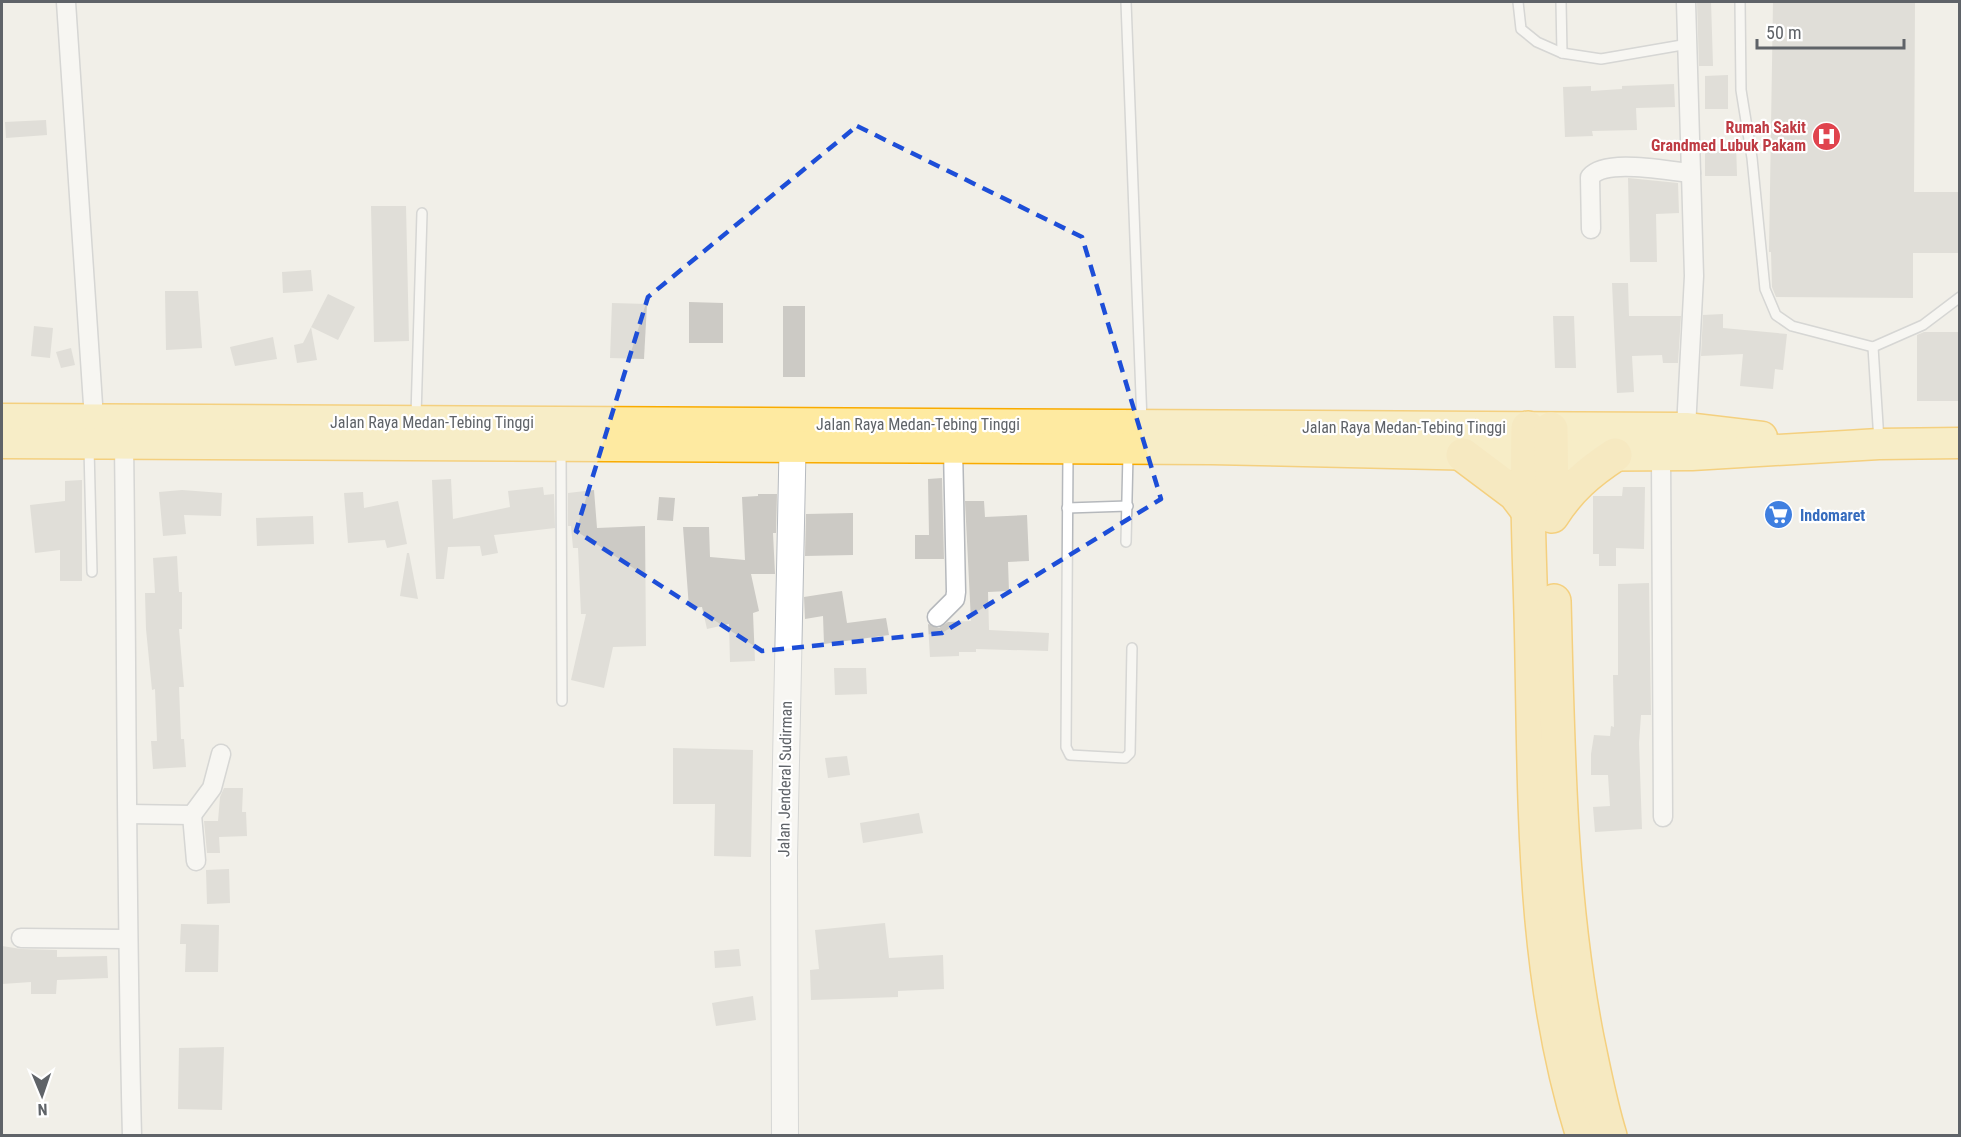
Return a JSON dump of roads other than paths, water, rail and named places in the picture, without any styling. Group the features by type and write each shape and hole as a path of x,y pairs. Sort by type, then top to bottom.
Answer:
{"highway":[{"name":"Jalan Raya Medan-Tebing Tinggi","path":"2,419 91,431 361,433 561,446 793,435 953,448 1067,448 1135,436 1463,455 1539,442 1686,428 1834,446"},
{"name":"Jalan Raya Medan-Tebing Tinggi","path":"2,444 91,431 124,443 361,433 416,422 793,435 1135,436 1539,442 1615,455 1661,456 1879,444 1959,443"},
{"path":"1539,442 1541,515 1562,849 1574,971 1602,1110 1610,1136"},
{"path":"1463,455 1541,515"},
{"path":"1583,1136 1548,979 1535,848 1541,515 1590,471 1615,455"}],"main road":[{"name":"Jalan Jenderal Sudirman","path":"785,1136 784,857 793,435"}],"street":[{"path":"66,2 91,431"},
{"path":"1686,2 1694,276 1686,428"},
{"path":"1591,229 1590,177 1595,171 1616,166 1691,173"},
{"path":"124,443 129,814 127,939 132,1136"},
{"path":"937,617 955,599 956,592 953,448"},
{"path":"1661,456 1662,817"},
{"path":"196,861 192,815 212,788 221,754"},
{"path":"129,814 192,815"},
{"path":"21,938 127,939"}],"lane":[{"path":"1126,2 1135,436 1126,542"},
{"path":"1518,2 1521,28 1536,42 1562,53 1601,59 1688,44"},
{"path":"1561,2 1562,53"},
{"path":"1740,2 1741,90 1752,158 1766,289 1770,306 1776,315 1792,327 1873,347 1923,325 1959,297"},
{"path":"416,422 422,213"},
{"path":"1873,347 1879,444"},
{"path":"91,431 92,572"},
{"path":"561,446 562,701"},
{"path":"1067,448 1066,747 1070,755 1125,758 1130,753 1132,648"},
{"path":"1067,508 1128,506"}],"place":[{"name":"Rumah Sakit Grandmed Lubuk Pakam","path":"1827,136"},
{"name":"Indomaret","path":"1779,515"}]}
